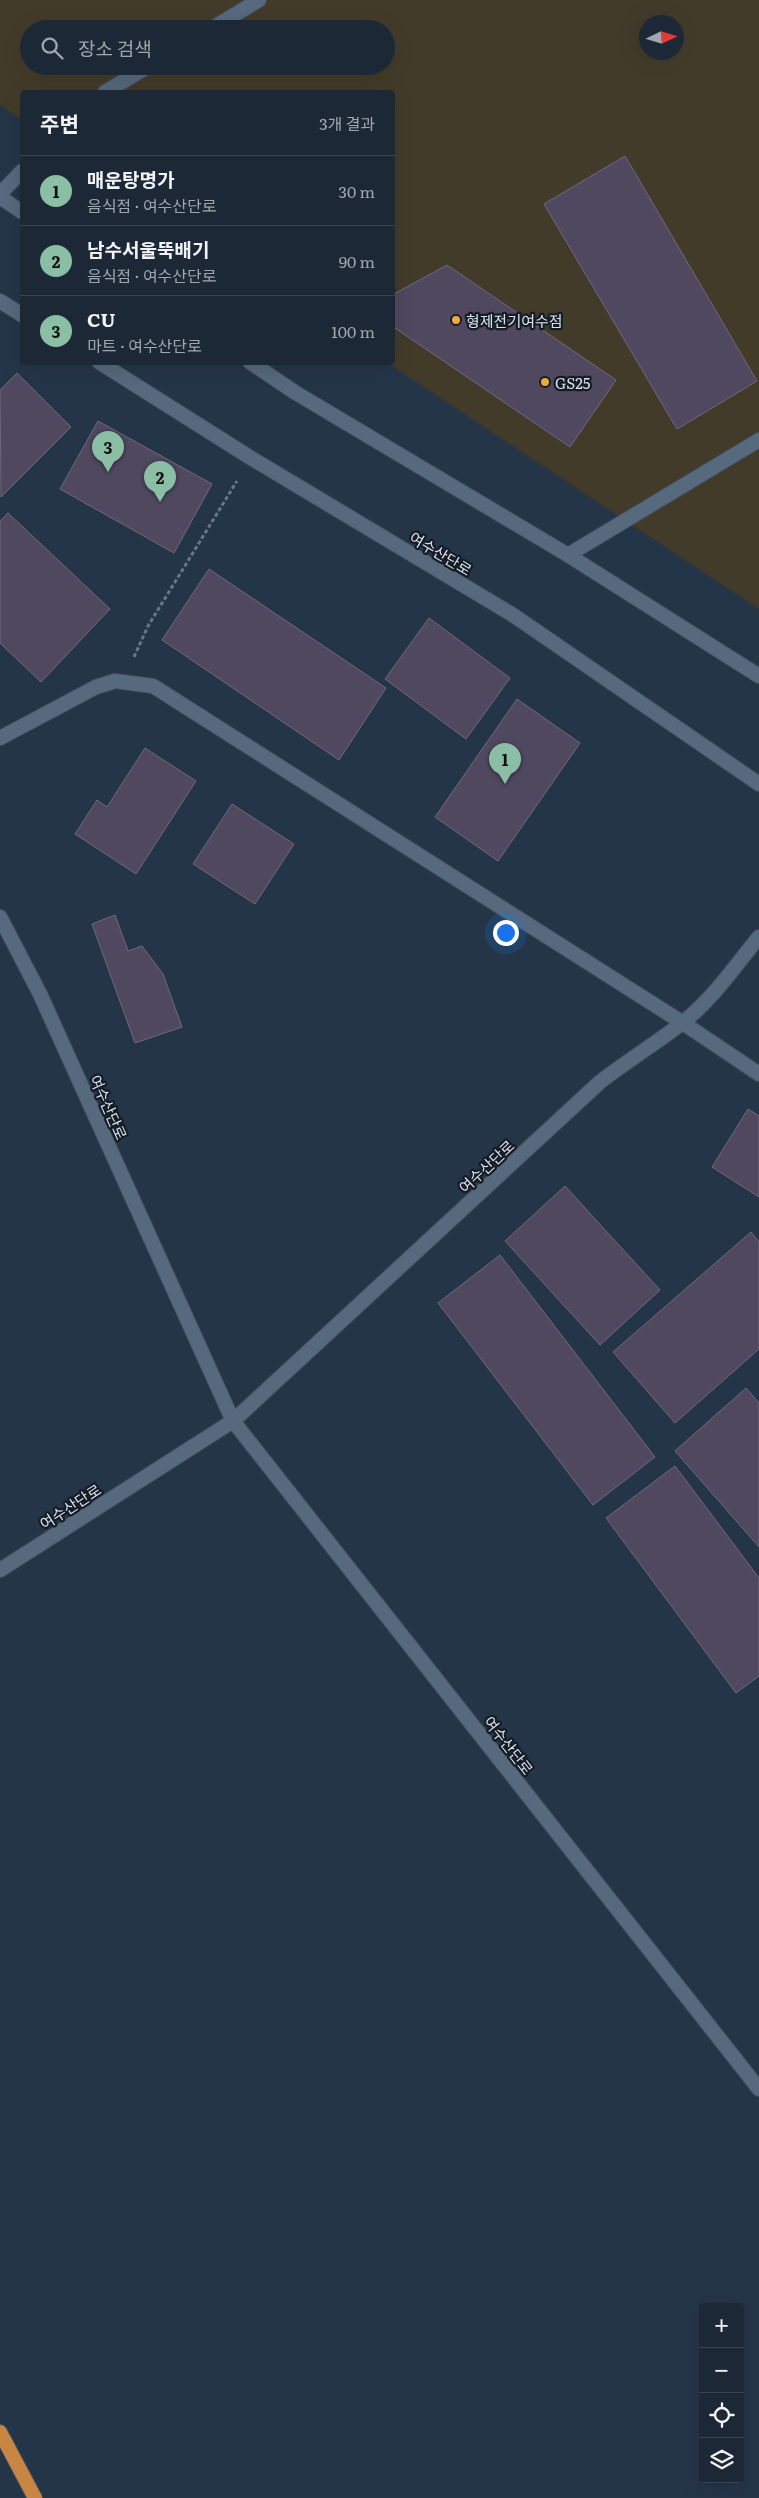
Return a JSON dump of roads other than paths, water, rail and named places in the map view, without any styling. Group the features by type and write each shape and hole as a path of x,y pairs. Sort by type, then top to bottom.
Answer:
{"highway":[{"path":"0,2432 35,2498"}],"street":[{"path":"226,20 259,0"},
{"path":"108,90 134,75"},
{"path":"20,173 0,195 20,210"},
{"path":"0,300 20,314"},
{"name":"여수산단로","path":"104,365 251,458 513,615 759,784"},
{"path":"254,365 296,393 568,555 759,676"},
{"path":"568,555 759,440"},
{"path":"0,738 96,687 115,681 152,686 683,1023 759,1074"},
{"name":"여수산단로","path":"0,917 40,994 233,1421 759,2089"},
{"name":"여수산단로","path":"0,1570 233,1421 600,1082 625,1062 683,1023 711,996 759,936"}],"place":[{"name":"형제전기여수점","path":"456,320"},
{"name":"GS25","path":"545,382"},
{"name":"CU","path":"108,472"},
{"name":"남수서울뚝배기","path":"160,502"},
{"name":"매운탕명가","path":"505,784"}]}
